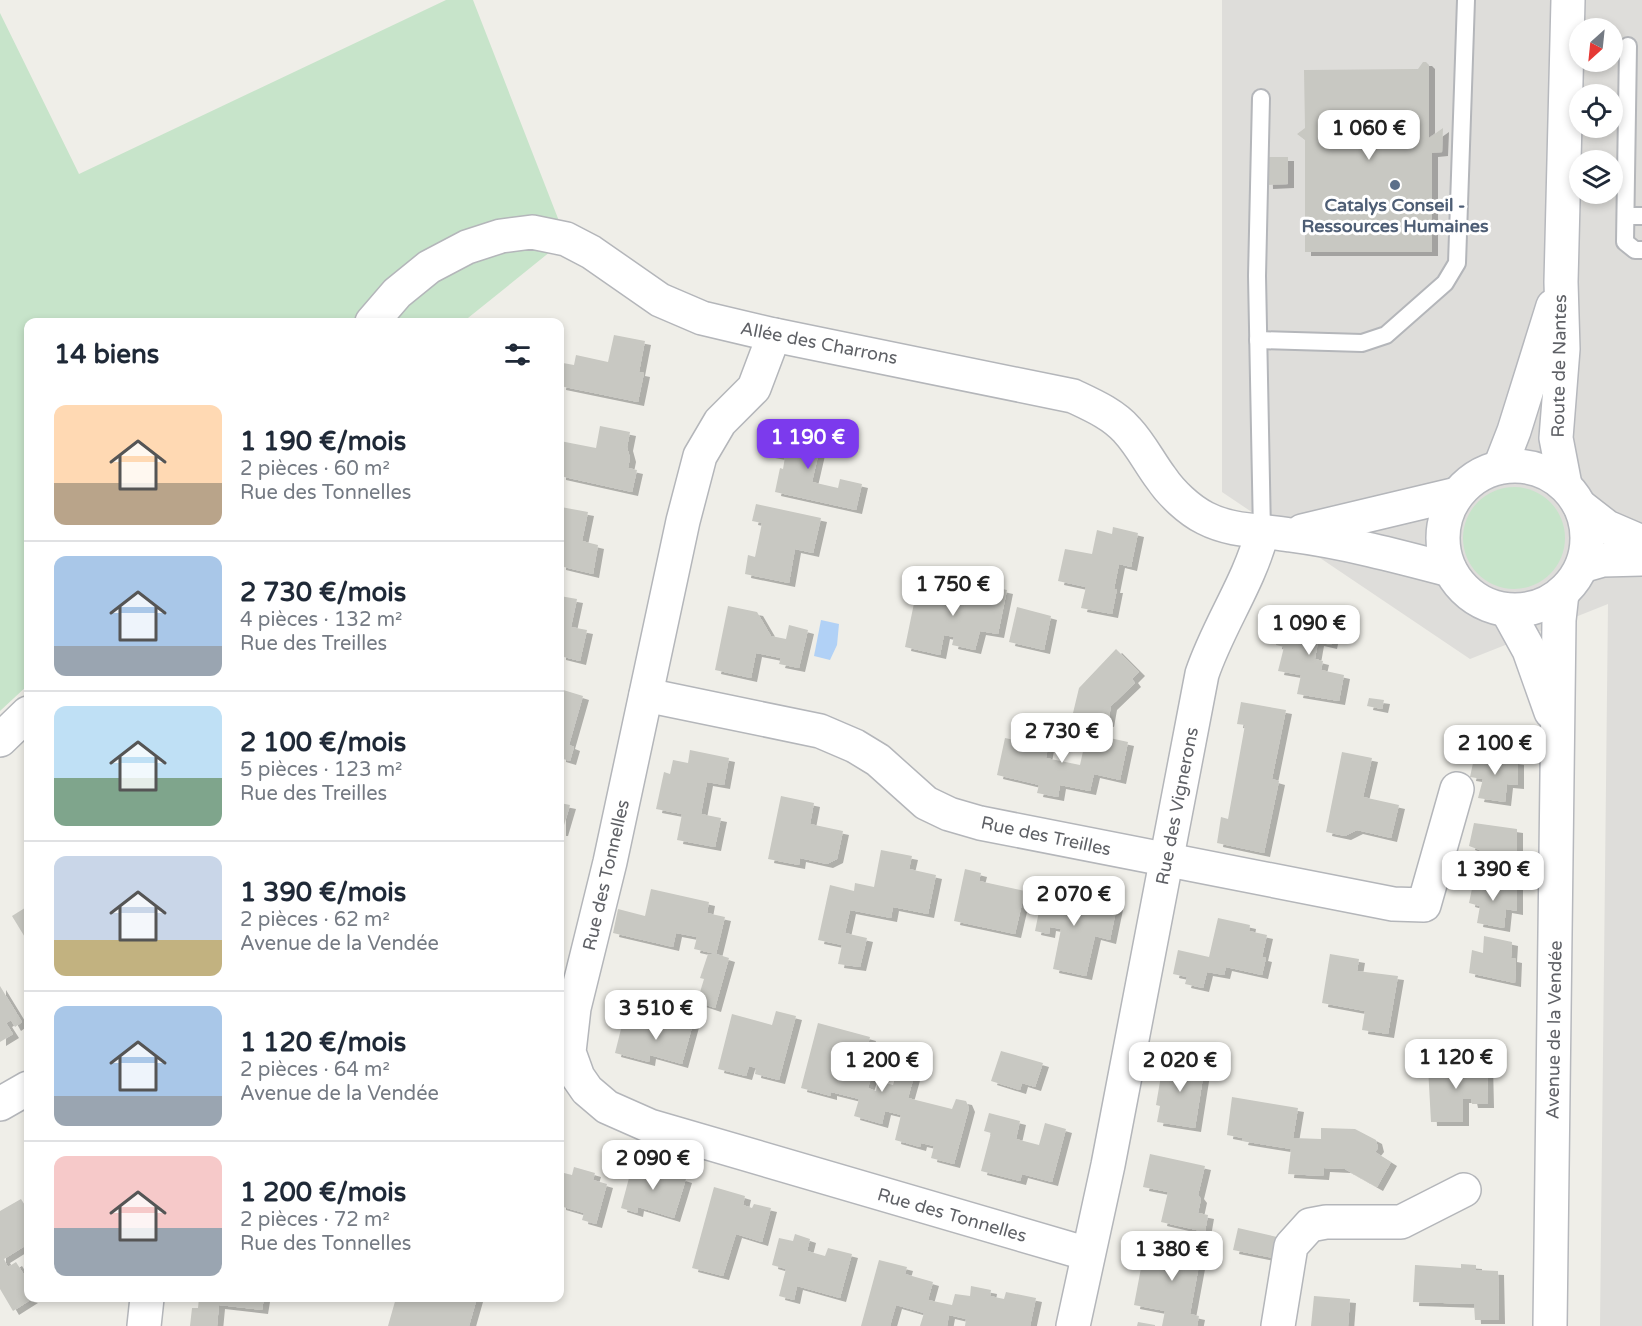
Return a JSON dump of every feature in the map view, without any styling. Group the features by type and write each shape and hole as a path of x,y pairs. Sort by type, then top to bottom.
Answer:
{"street":[{"name":"Route de Nantes","path":"1568,0 1561,282 1563,349 1556,438 1572,496"},
{"name":"Allée des Charrons","path":"375,318 397,293 429,267 467,247 501,236 532,232 566,239 591,252 660,300 702,318 774,335 867,352 1073,396 1103,411 1126,428 1151,461 1161,479 1180,500 1203,517 1225,526 1275,533"},
{"name":"Route de Nantes","path":"1500,467 1514,431 1561,282"},
{"name":"Rue des Tonnelles","path":"774,335 754,388 720,422 700,456 683,521 610,862 574,1008 569,1052 569,1079 588,1090 607,1107 650,1126 1088,1254"},
{"path":"1572,496 1586,526 1587,546 1582,566 1574,581 1562,593 1545,604 1526,610 1507,610 1484,604 1464,590 1450,570 1444,552 1442,532 1447,512 1457,494 1469,482 1483,473 1500,467 1523,466 1546,472 1607,527 1642,542"},
{"path":"1275,533 1457,494"},
{"path":"1275,533 1376,550 1450,570"},
{"name":"Rue des Vignerons","path":"1073,1326 1108,1165 1202,674 1212,645 1252,563 1275,533"},
{"path":"1582,566 1603,560 1642,559"},
{"name":"Avenue de la Vendée","path":"1550,1326 1559,620 1562,593"},
{"name":"Avenue de la Vendée","path":"1507,610 1529,650 1558,734"},
{"name":"Rue des Treilles","path":"646,695 820,731 855,746 878,760 926,803 949,814 980,824 1393,904 1424,905 1457,789"},
{"path":"0,740 24,717"},
{"path":"0,1104 24,1090"},
{"path":"1278,1326 1291,1246 1310,1225 1326,1222 1401,1222 1464,1190"},
{"path":"144,1326 147,1302"}],"lane":[{"path":"1258,340 1362,342 1386,335 1445,283 1457,263 1466,0"},
{"path":"1628,46 1634,216 1625,242 1635,250 1642,250"},
{"path":"1261,98 1258,340 1275,533"}],"shaded area":[{"path":"1222,0 1642,0 1642,1326 1600,1326 1608,604 1470,659 1222,492"}],"green space":[{"path":"446,0 473,0 566,239 468,318 24,318 24,689 0,711 0,13 79,174"},
{"path":"1514,487 1533,491 1550,502 1561,519 1565,538 1561,557 1550,574 1533,585 1514,589 1495,585 1478,574 1467,557 1463,538 1467,519 1478,502 1495,491"}],"water":[{"path":"821,620 839,624 837,645 830,660 814,656"}],"building":[{"path":"1423,62 1429,65 1429,138 1443,128 1442,152 1432,153 1432,252 1305,252 1305,140 1297,134 1305,128 1304,70 1418,69"},
{"path":"1266,157 1288,157 1288,184 1267,185"},
{"path":"614,335 645,341 639,372 644,373 638,402 564,387 564,363 574,365 576,355 608,362"},
{"path":"787,421 813,426 810,441 821,443 812,482 838,488 840,479 862,484 856,510 775,492 785,457 769,454 773,434 784,437"},
{"path":"600,426 630,432 627,447 630,458 628,468 637,470 632,492 564,477 564,442 596,448"},
{"path":"756,504 821,518 813,553 795,549 789,583 745,574 748,555 755,557 762,523 752,521"},
{"path":"564,508 588,512 582,541 598,545 593,574 564,567"},
{"path":"1113,527 1138,533 1131,567 1119,564 1112,614 1081,608 1086,587 1058,581 1065,549 1092,554 1097,530 1112,534"},
{"path":"919,579 936,583 938,594 953,597 962,588 987,593 989,586 1007,590 998,634 980,631 975,650 952,645 954,637 944,635 940,655 905,647"},
{"path":"564,597 577,599 571,627 587,630 580,661 564,657"},
{"path":"728,606 757,612 771,636 786,639 789,625 808,630 799,668 779,664 781,658 756,653 751,678 715,670"},
{"path":"1017,607 1051,616 1044,650 1009,642"},
{"path":"1320,613 1337,616 1331,645 1318,642 1315,659 1323,661 1321,670 1344,675 1339,701 1297,694 1301,675 1278,671 1284,647 1276,645 1283,615 1318,623"},
{"path":"1116,649 1139,672 1132,679 1135,683 1111,706 1108,723 1073,713 1079,688"},
{"path":"564,690 583,696 569,745 574,747 570,761 564,759"},
{"path":"1369,698 1384,700 1382,709 1367,706"},
{"path":"1241,702 1286,710 1272,779 1279,781 1264,853 1217,843 1221,817 1228,819 1245,725 1237,724"},
{"path":"1087,733 1128,742 1120,780 1094,774 1090,791 1060,785 1058,797 1037,793 1039,785 997,775 1005,738 1048,747 1046,758 1080,765"},
{"path":"690,750 729,758 724,785 707,782 701,814 721,818 715,847 677,840 682,814 656,809 664,772 670,774 673,760 688,763"},
{"path":"1342,752 1372,758 1363,797 1399,805 1391,838 1357,830 1345,836 1326,832"},
{"path":"1475,754 1518,761 1518,785 1507,784 1505,802 1478,798 1483,779 1470,777"},
{"path":"781,796 814,803 810,824 843,831 837,859 827,864 800,858 799,865 768,859"},
{"path":"564,804 570,805 564,825"},
{"path":"1474,823 1517,829 1517,855 1506,853 1504,872 1477,867 1480,850 1469,846"},
{"path":"881,850 912,856 909,869 936,875 928,914 893,907 891,918 850,910 845,933 867,938 860,967 838,964 842,945 818,940 830,885 854,891 855,883 874,887"},
{"path":"965,869 981,873 979,881 1025,891 1015,934 954,921"},
{"path":"1474,879 1517,886 1517,911 1506,909 1504,928 1477,923 1480,906 1469,903"},
{"path":"1044,887 1076,893 1074,901 1087,904 1088,899 1117,906 1110,940 1095,936 1086,976 1053,969 1061,929 1050,927 1049,934 1035,931"},
{"path":"651,889 709,902 707,913 725,917 716,954 694,949 697,937 676,933 673,947 613,933 618,909 645,916"},
{"path":"24,908 24,936 12,916"},
{"path":"1218,918 1250,925 1249,931 1267,935 1262,957 1266,958 1262,975 1226,967 1224,975 1207,972 1203,988 1185,984 1187,977 1173,974 1178,950 1209,957"},
{"path":"1484,936 1512,942 1511,958 1516,959 1515,983 1469,973 1472,950 1483,953"},
{"path":"708,954 729,958 715,1008 697,1002 704,979 700,978"},
{"path":"1330,954 1359,959 1357,971 1398,976 1388,1034 1362,1030 1365,1011 1322,1003"},
{"path":"0,986 22,1022 15,1027 11,1020 6,1023 13,1034 0,1042"},
{"path":"776,1011 796,1016 779,1080 755,1074 756,1068 749,1066 746,1076 718,1069 732,1014 772,1025"},
{"path":"676,1015 694,1020 682,1064 650,1055 649,1062 615,1053 623,1021 650,1028 651,1023 672,1028"},
{"path":"818,1023 870,1037 863,1062 875,1065 868,1088 876,1091 878,1081 893,1085 898,1068 915,1073 908,1098 952,1109 956,1099 966,1101 969,1108 954,1164 931,1158 934,1146 921,1143 920,1147 895,1140 901,1115 885,1111 882,1124 854,1116 859,1099 831,1092 831,1096 801,1088"},
{"path":"1001,1051 1043,1063 1035,1087 1022,1083 1020,1090 991,1081"},
{"path":"1164,1058 1205,1065 1195,1128 1157,1122 1160,1106 1156,1105"},
{"path":"1471,1061 1487,1061 1488,1104 1472,1104 1471,1099 1463,1099 1463,1122 1431,1122 1428,1067 1470,1067"},
{"path":"1232,1097 1298,1108 1293,1138 1321,1139 1321,1128 1355,1129 1376,1140 1378,1148 1375,1152 1391,1162 1377,1187 1345,1169 1324,1168 1323,1176 1288,1174 1291,1149 1242,1141 1243,1138 1227,1135"},
{"path":"989,1113 1020,1121 1016,1139 1039,1145 1045,1123 1066,1129 1052,1182 1022,1174 1020,1181 981,1171 991,1133 984,1131"},
{"path":"1150,1154 1205,1166 1198,1195 1201,1199 1198,1213 1208,1215 1205,1232 1161,1222 1168,1192 1143,1187"},
{"path":"633,1163 686,1179 674,1218 638,1207 637,1213 621,1208"},
{"path":"574,1167 595,1173 593,1180 607,1184 596,1224 582,1220 584,1213 564,1207 564,1173 572,1175"},
{"path":"714,1187 745,1196 743,1205 752,1208 754,1204 771,1208 762,1242 736,1234 723,1276 692,1268"},
{"path":"21,1199 24,1204 24,1246 4,1259 8,1267 16,1262 24,1275 24,1302 27,1302 13,1311 0,1289 0,1211"},
{"path":"1238,1228 1277,1237 1273,1258 1233,1250"},
{"path":"795,1234 810,1239 807,1251 825,1256 828,1248 852,1254 840,1298 797,1286 794,1300 779,1296 786,1269 772,1265 779,1238 793,1241"},
{"path":"1179,1239 1212,1246 1209,1261 1200,1260 1190,1314 1199,1316 1197,1326 1162,1326 1165,1311 1134,1305 1145,1247 1176,1253"},
{"path":"879,1260 907,1267 905,1274 933,1282 928,1300 952,1305 955,1294 970,1296 971,1286 991,1290 990,1296 1004,1299 1006,1292 1036,1298 1030,1326 965,1326 966,1319 949,1315 947,1326 920,1326 924,1313 896,1305 890,1326 861,1326"},
{"path":"1461,1264 1476,1265 1476,1270 1498,1271 1499,1320 1475,1320 1474,1304 1413,1302 1415,1265 1461,1268"},
{"path":"1314,1296 1350,1299 1348,1326 1311,1326"},
{"path":"199,1302 263,1302 262,1310 219,1305 217,1326 190,1326 192,1308 198,1308"},
{"path":"395,1302 476,1302 469,1326 388,1326"},
{"path":"1138,1322 1155,1325 1155,1326 1137,1326"}],"place":[{"name":"Catalys Conseil - Ressources Humaines","path":"1395,185"}]}
